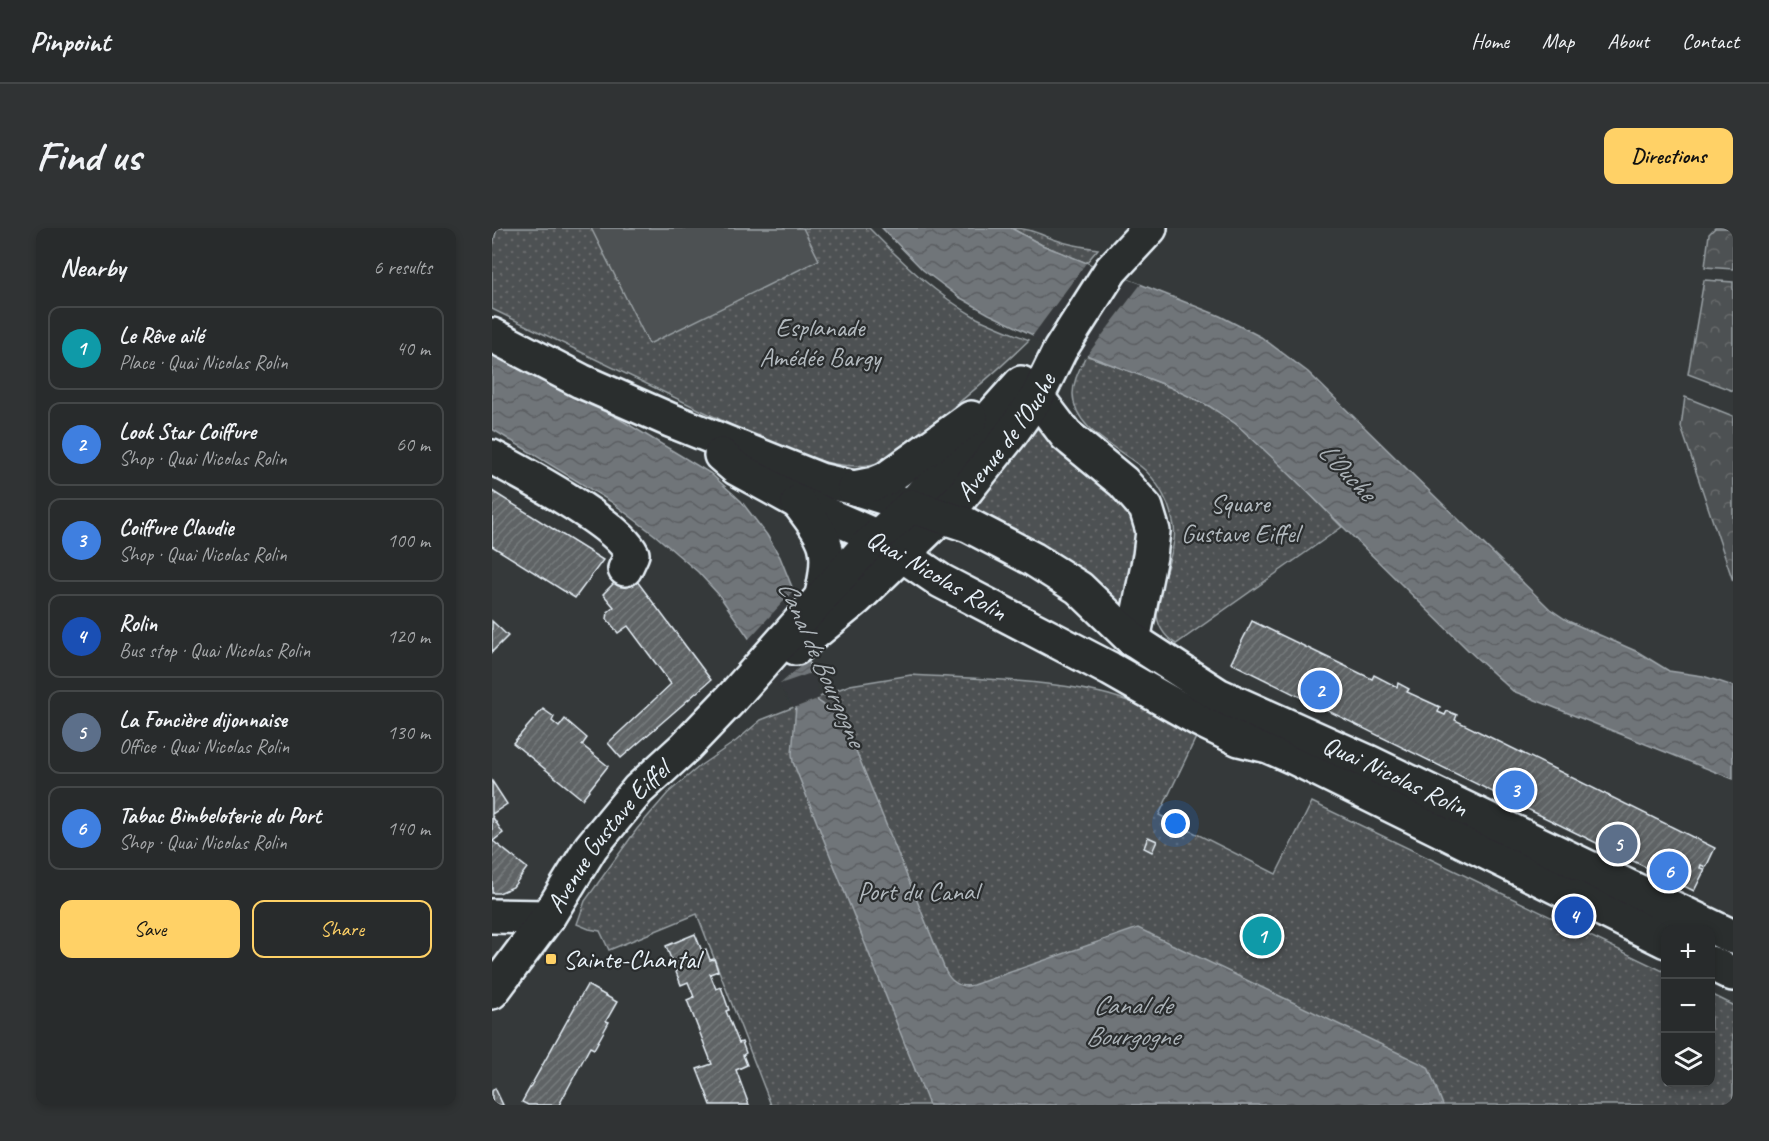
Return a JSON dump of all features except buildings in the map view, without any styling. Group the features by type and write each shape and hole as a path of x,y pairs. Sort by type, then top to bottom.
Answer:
{"main road":[{"name":"Avenue de l'Ouche","path":"909,527 968,489 1010,435 1029,390 1060,350 1111,270 1150,228"},
{"name":"Quai Nicolas Rolin","path":"492,335 581,381 670,420 820,480 854,488 909,527 941,581 1110,669 1213,709"},
{"name":"Avenue de l'Ouche","path":"854,488 886,479 1029,390"},
{"path":"1029,390 1066,435 1123,482 1146,508 1152,531 1151,548 1133,640"},
{"name":"Quai Nicolas Rolin","path":"670,420 736,468 798,502 909,527 939,537 1019,577 1133,640 1213,709 1239,739 1268,746 1573,878 1688,923 1733,937"},
{"path":"716,452 740,459 863,512 909,527"},
{"path":"492,457 563,497 625,541 632,554 625,569"},
{"path":"798,502 824,537 827,548 827,569 819,610"},
{"name":"Avenue Gustave Eiffel","path":"492,992 548,916 591,847 638,790 685,747 819,610 909,527"},
{"name":"Quai Nicolas Rolin","path":"1573,878 1661,938"},
{"path":"492,916 548,916"},
{"path":"1715,965 1733,974"}],"green space":[{"name":"Esplanade Amédée Bargy","path":"497,228 869,228 947,299 977,318 1029,340 960,402 890,456 874,464 862,466 828,463 783,450 492,309 492,249"},
{"path":"591,228 803,228 819,260 649,344"},
{"path":"1011,228 1029,230 1066,243 1098,249 1086,263 1042,245"},
{"path":"1715,228 1733,228 1733,269 1705,267 1709,234"},
{"path":"1704,280 1733,282 1733,391 1688,374"},
{"name":"Square Gustave Eiffel","path":"1086,355 1164,384 1219,412 1264,448 1342,527 1176,644 1164,634 1158,622 1157,609 1158,596 1174,540 1171,514 1153,478 1090,429 1075,407 1074,384"},
{"path":"1685,397 1733,416 1733,581 1681,427"},
{"path":"1035,426 1062,456 1120,496 1130,506 1140,540 1122,608 972,516 971,498"},
{"name":"Port du Canal","path":"911,675 1011,680 1062,686 1109,695 1199,731 1159,815 1276,874 1312,802 1661,970 1661,1087 1715,1087 1715,996 1733,1005 1733,1105 771,1105 697,914 609,950 600,931 577,924 585,901 637,829 668,793 761,720 850,685"}],"water":[{"name":"L'Ouche","path":"882,228 1011,228 1042,245 1220,316 1261,337 1308,372 1550,609 1568,621 1638,652 1669,671 1703,676 1733,686 1733,779 1513,691 1236,424 1209,406 1163,384 1033,335 989,314 959,297 923,270"},
{"name":"Canal de Bourgogne","path":"492,354 601,408 710,473 741,501 767,535 780,557 792,587 818,701 841,716 844,721 946,972 954,982 965,986 973,985 1138,928 1428,1067 1443,1105 929,1105 793,762 796,706 719,595 698,572 610,501 492,429"}],"pier":[{"path":"1086,263 1141,284 1085,358 1031,338"},
{"path":"796,588 811,657 780,684 814,672 820,698 794,708 747,641"}],"place":[{"name":"Look Star Coiffure","path":"1320,690"},
{"name":"Coiffure Claudie","path":"1515,790"},
{"name":"La Foncière dijonnaise","path":"1618,844"},
{"name":"Tabac Bimbeloterie du Port","path":"1669,871"},
{"name":"Rolin","path":"1574,916"},
{"name":"Le Rêve ailé","path":"1262,936"},
{"name":"Sainte-Chantal","path":"551,959"}]}
